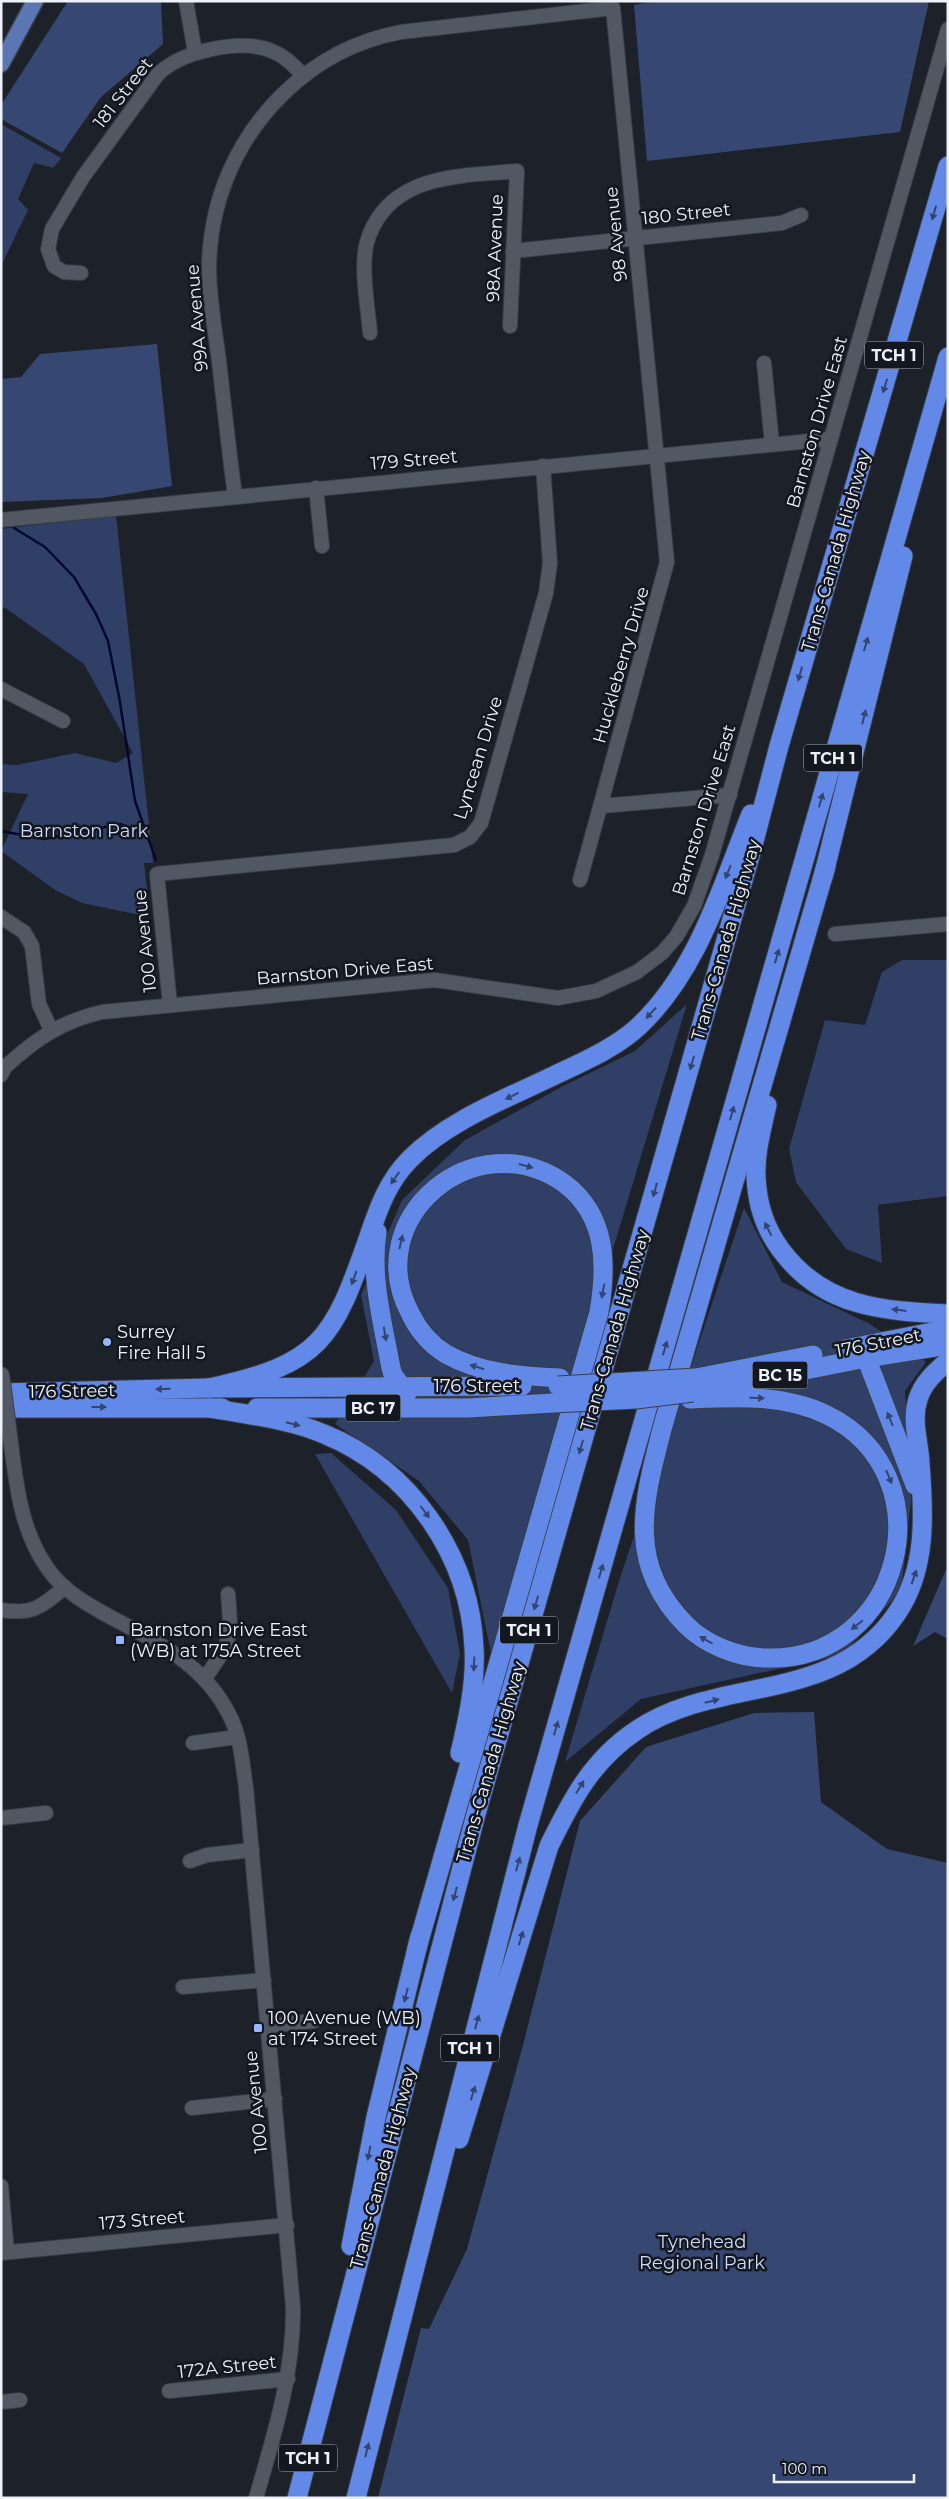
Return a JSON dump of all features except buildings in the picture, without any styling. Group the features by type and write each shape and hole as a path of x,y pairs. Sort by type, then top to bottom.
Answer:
{"highway":[{"name":"Trans-Canada Highway","path":"297,2498 476,1814 752,849 779,746 948,166"},
{"path":"948,358 885,636 768,1097 757,1153 756,1175 758,1198 764,1222 775,1243 805,1278 824,1291 859,1304 898,1311 948,1314"},
{"name":"TCH 1","path":"356,2498 412,2272 528,1825 948,358"},
{"path":"210,1388 258,1377 279,1369 305,1354 320,1341 337,1318 352,1283 382,1199 395,1177 424,1147 460,1123 488,1108 594,1056 637,1028 657,1007 693,955 779,746"},
{"path":"693,1390 762,1398 808,1407 826,1414 857,1434 884,1466 895,1492 901,1518 900,1544 894,1571 884,1593 866,1617 844,1635 825,1647 800,1655 780,1658 755,1658 734,1653 703,1639 680,1619 661,1595 648,1566 644,1549 643,1528 652,1470 662,1429 826,866"},
{"path":"417,1948 599,1312 605,1264 599,1235 588,1209 573,1190 545,1173 511,1163 484,1165 456,1174 433,1190 416,1208 403,1234 398,1263 402,1296 408,1310 432,1344 460,1361 552,1393"},
{"path":"382,1199 375,1241 378,1296 391,1368 401,1386 414,1395 552,1393"},
{"name":"176 Street","path":"1,1394 210,1388 401,1386 636,1399 693,1390 864,1352 948,1329"},
{"name":"176 Street","path":"864,1352 948,1345"},
{"path":"864,1352 910,1468 922,1515"},
{"path":"412,2272 462,2129 550,1846 566,1811 591,1771 638,1729 663,1716 689,1706 810,1677 858,1653 886,1629 909,1591 917,1568 922,1544 920,1461 915,1415 918,1398 926,1383 948,1361"},
{"name":"176 Street","path":"1,1408 394,1409 552,1393 606,1382 693,1390"},
{"path":"210,1408 298,1425 339,1440 365,1455 410,1493 428,1516 447,1547 461,1582 471,1620 474,1648 471,1695 417,1948 376,2116 318,2419"}],"main road":[{"path":"1,64 35,1"}],"street":[{"path":"186,1 195,52"},
{"name":"98 Avenue","path":"303,75 329,57 375,37 401,32 612,8 656,456"},
{"name":"Barnston Drive East","path":"2,1070 51,1030 83,1016 102,1012 435,980 558,998 604,988 624,979 662,953 681,930 694,906 730,795 948,29"},
{"name":"181 Street","path":"81,273 64,272 54,266 48,249 52,229 83,176 158,74 178,59 195,52 249,46 280,54 303,75"},
{"name":"99A Avenue","path":"235,496 209,268 212,238 224,181 248,136 264,112 303,75"},
{"name":"98A Avenue","path":"370,333 365,254 369,234 383,211 404,193 427,183 516,171 510,326"},
{"name":"180 Street","path":"513,251 782,224 801,215"},
{"path":"764,363 772,444"},
{"name":"179 Street","path":"1,520 831,439"},
{"name":"Huckleberry Drive","path":"580,880 667,568 667,552 656,456"},
{"name":"Lyncean Drive","path":"157,874 454,845 470,837 481,823 546,593 550,563 543,466"},
{"path":"316,488 322,546"},
{"path":"1,689 63,721"},
{"path":"601,806 730,795"},
{"name":"100 Avenue","path":"157,874 170,1005"},
{"path":"1,917 24,932 32,946 39,1004 51,1030"},
{"path":"834,934 948,924"},
{"path":"1,1370 17,1495 25,1524 40,1558 49,1571 65,1587 99,1610 154,1640 205,1678 228,1642 231,1628 228,1594"},
{"path":"1,1610 18,1613 36,1610 65,1587"},
{"name":"100 Avenue","path":"205,1678 222,1703 237,1737 246,1788 294,2317 288,2380 256,2498"},
{"path":"193,1743 237,1737"},
{"path":"1,1818 46,1813"},
{"path":"190,1861 208,1854 252,1850"},
{"path":"183,1987 264,1980"},
{"path":"268,2026 314,2021"},
{"path":"192,2108 275,2099"},
{"path":"1,2186 4,2253"},
{"name":"173 Street","path":"4,2253 287,2225"},
{"name":"172A Street","path":"169,2391 288,2380"},
{"path":"1,2402 20,2400"}],"green space":[{"path":"68,1 161,1 163,44 101,97 62,153 1,119 1,105"},
{"path":"657,1 929,1 900,132 647,161 634,5"},
{"path":"1,124 61,158 53,168 34,163 18,199 28,210 1,266"},
{"path":"157,344 172,486 102,498 1,502 1,379 21,377 40,354"},
{"name":"Barnston Park","path":"116,515 153,863 144,863 150,917 82,903 55,890 1,851 28,794 1,792 1,764 17,765 75,753 116,763 133,753 84,664 4,607 1,610 1,529"},
{"path":"902,960 947,960 948,1196 878,1205 882,1263 846,1249 796,1182 789,1149 825,1020 865,1025 882,972"},
{"path":"687,1004 491,1653 468,1540 419,1481 335,1424 374,1361 361,1295 402,1200 465,1140 563,1086 635,1051"},
{"path":"744,1208 782,1282 870,1324 926,1362 905,1391 911,1501 901,1591 842,1655 641,1699 565,1762 619,1581"},
{"path":"331,1453 396,1510 448,1588 460,1654 452,1693 315,1454"},
{"path":"948,1565 948,1639 935,1632 913,1646"},
{"name":"Tynehead Regional Park","path":"814,1712 821,1802 887,1849 948,1863 948,2498 378,2498 421,2328 429,2329 467,2249 523,2045 580,1821 646,1747 754,1713"}],"waterway":[{"path":"14,528 45,547 74,577 96,614 108,641 120,702 135,801 156,860"},
{"path":"1,831 44,839 120,824 145,833"}],"place":[{"name":"Surrey Fire Hall 5","path":"107,1342"},
{"name":"Barnston Drive East (WB) at 175A Street","path":"120,1640"},
{"name":"100 Avenue (WB) at 174 Street","path":"258,2028"}]}
